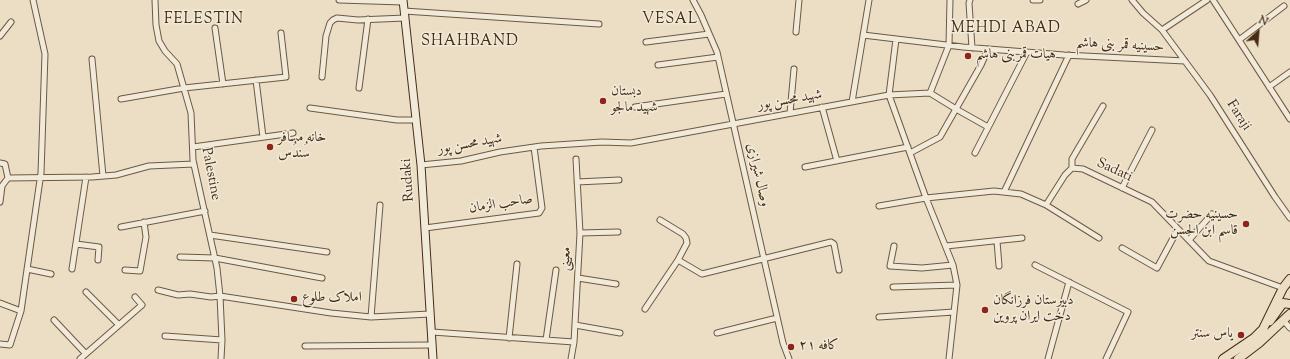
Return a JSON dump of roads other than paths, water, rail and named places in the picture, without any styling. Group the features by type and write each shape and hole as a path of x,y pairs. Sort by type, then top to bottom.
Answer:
{"main road":[{"name":"Rudaki","path":"403,1 421,165 433,359"},
{"path":"1262,329 1283,288 1290,279"},
{"path":"1223,359 1254,338 1277,313 1283,303 1290,304"},
{"path":"1238,359 1259,343 1290,314"}],"street":[{"path":"0,344 10,345 21,310 40,178 44,54 33,0"},
{"name":"Palestine","path":"155,0 156,25 159,41 164,51 177,64 191,113 194,164 215,258 220,296 222,340 221,359"},
{"path":"340,0 403,1"},
{"name":"وصال شیرازی","path":"693,0 718,57 777,318 789,359"},
{"path":"796,32 798,0"},
{"path":"852,102 868,0"},
{"path":"950,0 949,45 930,93 988,127"},
{"path":"970,0 972,48"},
{"path":"1033,0 1040,0"},
{"path":"1078,4 1086,0"},
{"name":"Faraji","path":"1132,0 1143,13 1162,30 1210,95 1290,218"},
{"path":"1162,30 1207,0"},
{"path":"1213,0 1290,119"},
{"path":"1239,40 1284,6"},
{"path":"322,77 326,36 330,24 337,18 368,19 404,15 599,24"},
{"path":"360,88 368,19"},
{"path":"0,36 11,22"},
{"path":"215,28 223,84"},
{"path":"121,99 184,88 286,77 281,33"},
{"path":"646,42 709,34"},
{"name":"حسینیه قمر بنی هاشم","path":"863,35 972,48 1184,61"},
{"path":"896,39 889,95 926,198 953,265 957,286 949,359"},
{"path":"805,168 837,161 909,150 940,137 981,65 988,49"},
{"path":"975,153 1027,52"},
{"path":"1004,192 1069,55"},
{"path":"658,65 718,57"},
{"path":"92,59 103,176"},
{"path":"790,113 794,69"},
{"path":"1269,87 1290,72"},
{"path":"256,80 263,137"},
{"name":"شهید محسن پور","path":"421,165 461,161 500,152 534,147 581,143 631,143 889,95 930,93"},
{"path":"636,107 726,94"},
{"path":"1046,205 1065,175 1072,168 1072,160 1103,106"},
{"path":"822,107 837,161"},
{"path":"310,108 398,120 416,120"},
{"path":"1122,188 1152,130"},
{"path":"193,147 292,134"},
{"name":"صاحب الزمان","path":"425,228 539,213 542,208 534,147"},
{"name":"معینی","path":"571,359 574,342 580,233 576,159"},
{"path":"0,163 5,164 8,178 2,186 0,202"},
{"path":"8,178 103,176 116,175 149,166 194,164"},
{"name":"Sadati","path":"1072,168 1083,169 1152,202 1209,261 1273,286 1283,288"},
{"path":"72,269 86,177"},
{"path":"577,182 619,180"},
{"path":"879,206 926,198 994,191 1020,194 1046,205 1099,238"},
{"path":"370,317 380,205"},
{"path":"121,227 205,211"},
{"path":"1189,240 1212,214"},
{"path":"645,309 678,260 687,243 683,234 660,220"},
{"path":"125,270 140,271 146,237 144,222"},
{"path":"1122,248 1157,268 1178,229"},
{"path":"580,233 618,232"},
{"path":"210,235 327,252"},
{"path":"946,246 1022,238"},
{"path":"997,241 999,266"},
{"path":"678,260 702,274 831,242 834,244 839,270"},
{"path":"76,244 99,247 98,260"},
{"path":"894,246 890,266 922,268 953,265"},
{"path":"180,257 215,258 322,278"},
{"path":"509,338 517,264"},
{"path":"1035,265 1128,312 1106,359"},
{"path":"26,269 52,274"},
{"path":"546,340 556,270"},
{"path":"578,278 616,284"},
{"path":"1048,359 1069,282"},
{"path":"893,287 957,286"},
{"path":"158,290 178,295 190,294 211,297 220,296 331,313 370,317 430,314"},
{"path":"86,292 119,325"},
{"path":"80,359 142,305 135,297"},
{"path":"0,303 21,310"},
{"path":"879,317 954,312"},
{"path":"717,333 777,318"},
{"path":"54,320 86,354"},
{"path":"1283,320 1290,328"},
{"path":"575,325 620,334"},
{"path":"432,332 574,342"},
{"path":"165,336 222,340"},
{"path":"304,346 432,345"}],"place":[{"name":"هیات قمربنی هاشم","path":"968,56"},
{"name":"دبستان شهید مالجو","path":"603,101"},
{"name":"خانه مسافر سُندُس","path":"270,147"},
{"name":"حسینیه حضرت قاسم ابن الحسن","path":"1246,224"},
{"name":"املاک طلوع","path":"294,299"},
{"name":"دبیرستان فرزانگان دخت ایران پروین","path":"985,310"},
{"name":"یاس سنتر","path":"1241,335"},
{"name":"کافه ۲۱","path":"791,347"}],"district":[{"name":"FELESTIN","path":"204,20"},
{"name":"VESAL","path":"670,20"},
{"name":"MEHDI ABAD","path":"1006,29"},
{"name":"SHAHBAND","path":"470,42"}]}
